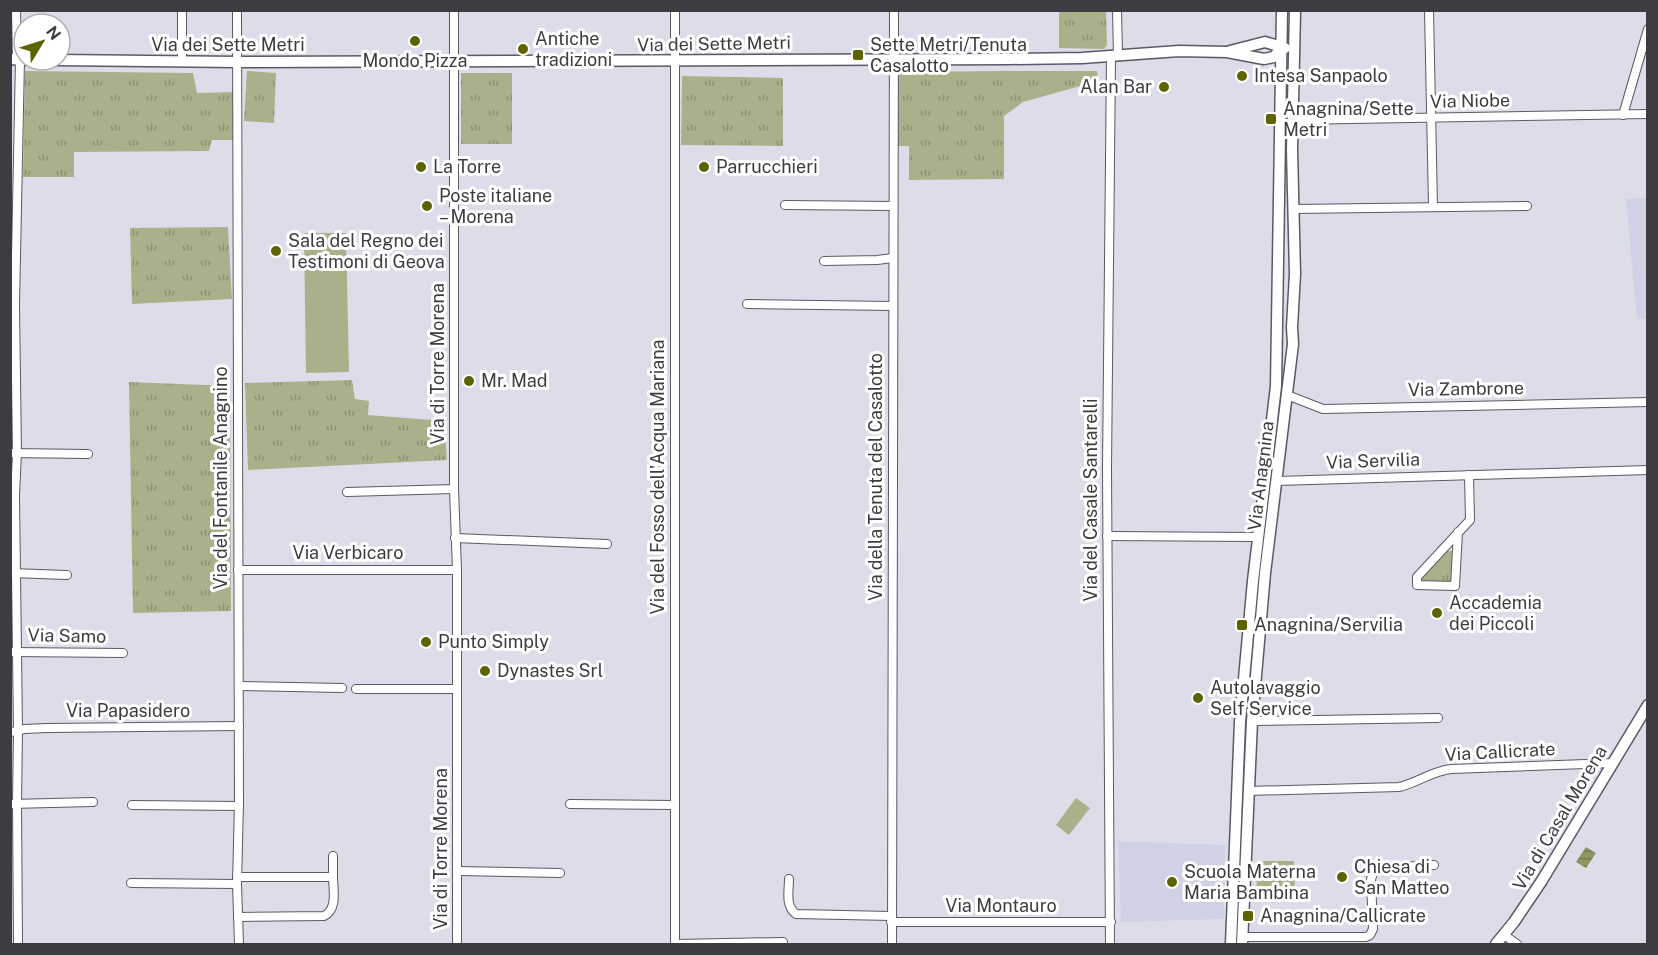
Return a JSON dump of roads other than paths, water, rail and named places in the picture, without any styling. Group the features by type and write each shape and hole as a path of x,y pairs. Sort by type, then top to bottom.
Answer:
{"main road":[{"name":"Via Anagnina","path":"1231,945 1240,722 1276,386 1281,10"},
{"name":"Via Anagnina","path":"1242,941 1252,721 1265,573 1293,345 1295,10"},
{"name":"Via dei Sette Metri","path":"72,60 237,62 1051,59 1166,52 1227,52 1264,59 1276,55 1281,48 1264,42 1227,52"},
{"path":"1281,48 1294,48"},
{"name":"Via di Casal Morena","path":"1496,945 1541,882 1647,705"}],"street":[{"path":"182,10 182,61"},
{"name":"Via del Fontanile Anagnino","path":"237,10 239,686 237,880 239,945"},
{"name":"Via di Torre Morena","path":"454,10 457,945"},
{"name":"Via del Fosso dell'Acqua Mariana","path":"675,10 675,944"},
{"name":"Via della Tenuta del Casalotto","path":"892,945 894,10"},
{"name":"Via del Casale Santarelli","path":"1110,945 1107,469 1114,56 1118,10"},
{"path":"1429,10 1433,207"},
{"path":"1623,115 1647,29"},
{"path":"18,72 13,652 14,844 18,945"},
{"name":"Via Niobe","path":"1293,120 1647,114"},
{"path":"786,205 894,206"},
{"path":"1294,209 1527,206"},
{"path":"824,261 893,258"},
{"path":"1276,295 1283,300 1294,301"},
{"path":"747,304 893,306"},
{"name":"Via Zambrone","path":"1287,395 1323,409 1647,402"},
{"path":"14,453 88,454"},
{"name":"Via Servilia","path":"1277,481 1647,470"},
{"path":"1458,532 1455,586 1417,585 1417,577 1458,532 1470,520 1470,475"},
{"path":"347,492 454,489"},
{"path":"1107,536 1253,537 1259,535"},
{"path":"456,537 607,544"},
{"name":"Via Verbicaro","path":"238,570 457,570"},
{"path":"13,573 67,575"},
{"name":"Via Samo","path":"13,652 123,653"},
{"path":"239,686 342,688"},
{"path":"356,689 457,689"},
{"path":"1252,721 1438,718"},
{"name":"Via Papasidero","path":"14,731 46,728 239,726"},
{"name":"Via Callicrate","path":"1248,791 1395,787 1407,785 1450,769 1613,763"},
{"path":"14,804 93,802"},
{"path":"570,804 674,805"},
{"path":"132,805 239,806"},
{"path":"238,917 324,916 330,913 333,906 333,856"},
{"path":"1242,941 1366,937 1373,929 1371,877 1374,871 1382,868 1434,865"},
{"path":"457,872 560,873"},
{"path":"131,883 333,877"},
{"name":"Via Montauro","path":"789,879 789,905 796,914 891,919 1111,922"},
{"path":"1504,935 1517,945"},
{"path":"675,944 783,942"}],"place":[{"name":"Mondo Pizza","path":"415,41"},
{"name":"Antiche tradizioni","path":"523,49"},
{"name":"Sette Metri/Tenuta Casalotto","path":"858,55"},
{"name":"Intesa Sanpaolo","path":"1242,76"},
{"name":"Alan Bar","path":"1164,87"},
{"name":"Anagnina/Sette Metri","path":"1271,119"},
{"name":"La Torre","path":"421,167"},
{"name":"Parrucchieri","path":"704,167"},
{"name":"Poste italiane – Morena","path":"427,206"},
{"name":"Sala del Regno dei Testimoni di Geova","path":"276,251"},
{"name":"Mr. Mad","path":"469,381"},
{"name":"Accademia dei Piccoli","path":"1437,613"},
{"name":"Anagnina/Servilia","path":"1242,625"},
{"name":"Punto Simply","path":"426,642"},
{"name":"Dynastes Srl","path":"485,671"},
{"name":"Autolavaggio Self Service","path":"1198,698"},
{"name":"Chiesa di San Matteo","path":"1342,877"},
{"name":"Scuola Materna Maria Bambina","path":"1172,882"},
{"name":"Anagnina/Callicrate","path":"1248,916"}]}
